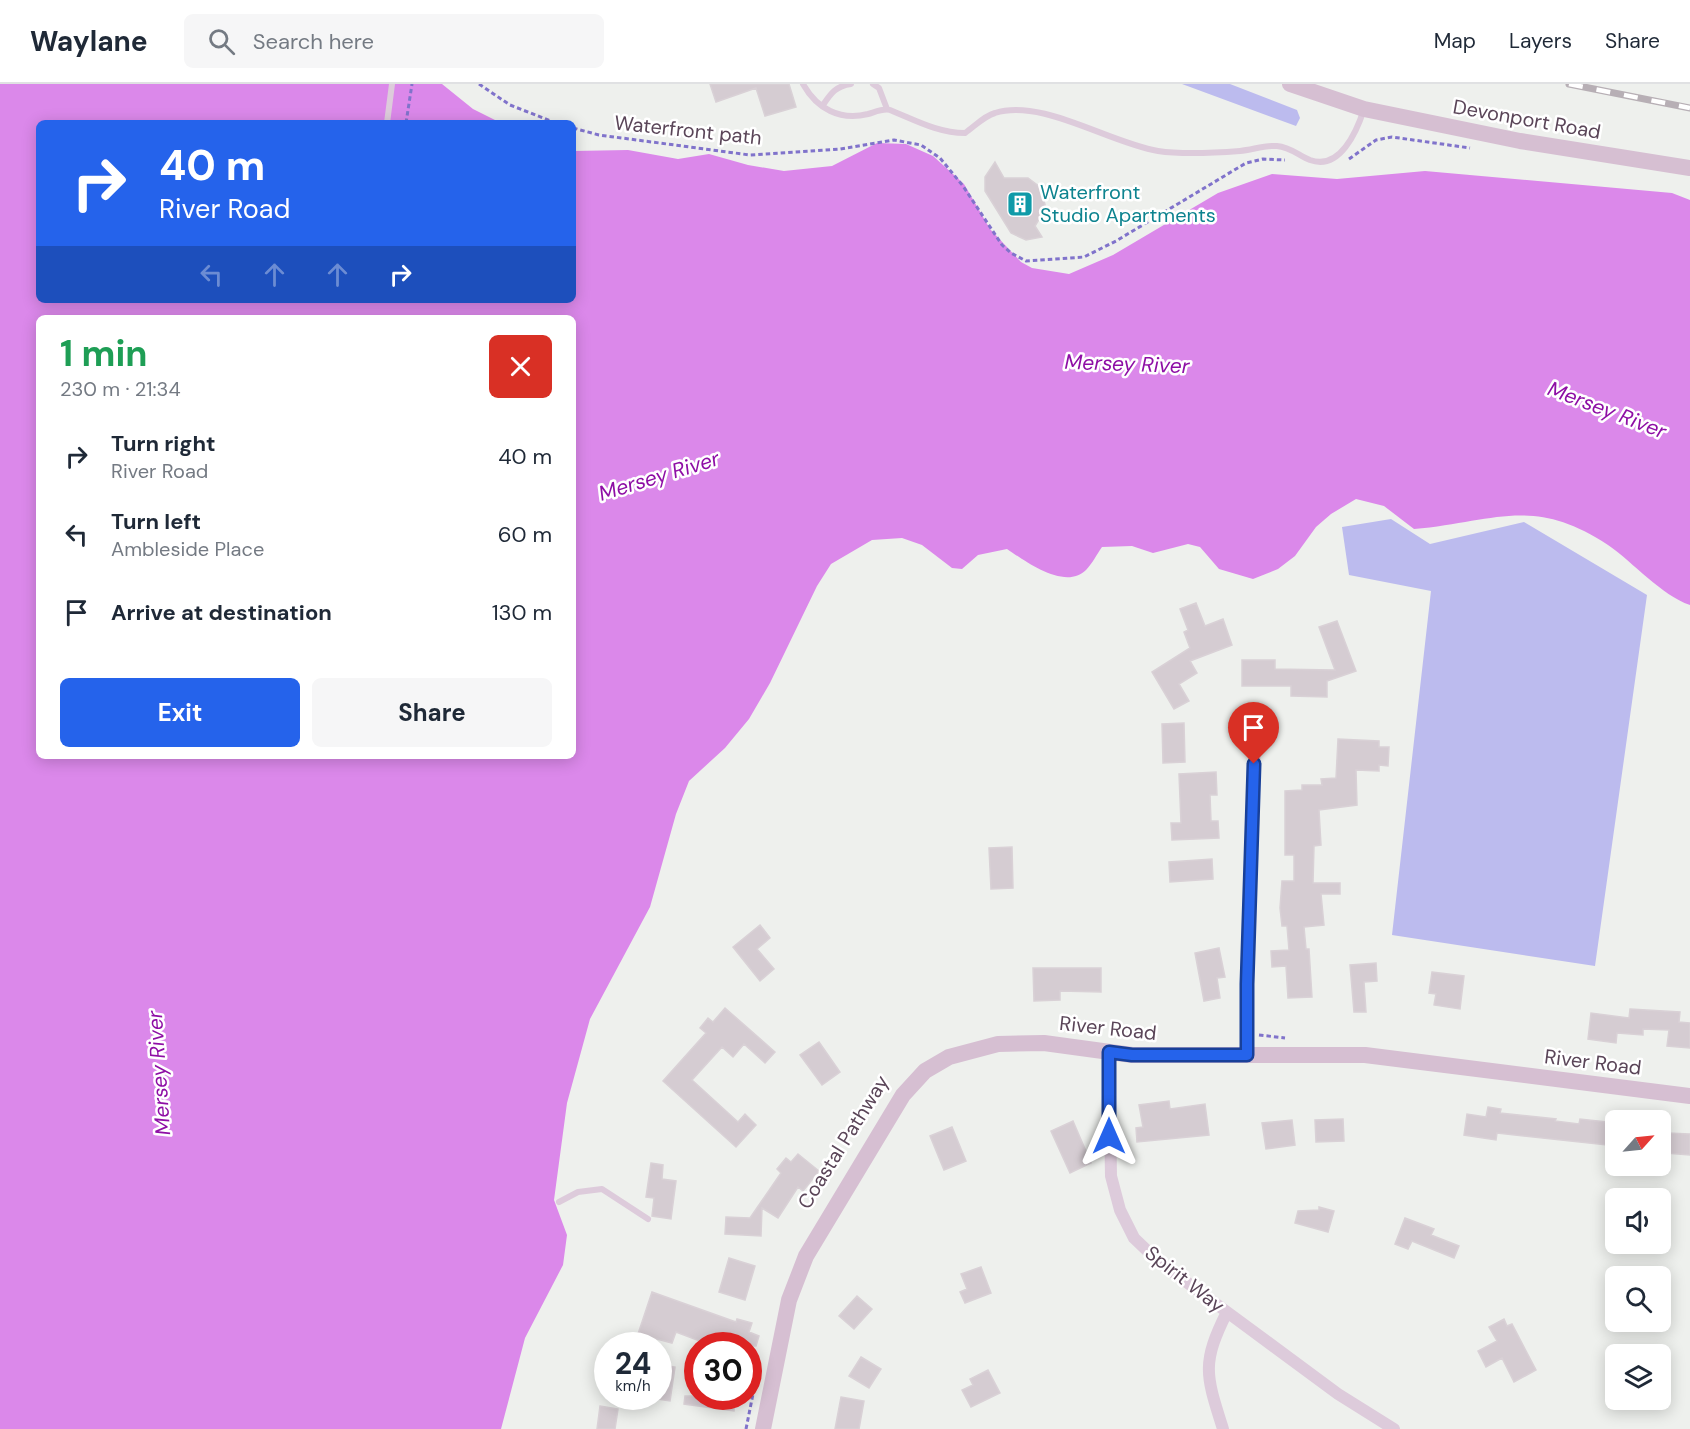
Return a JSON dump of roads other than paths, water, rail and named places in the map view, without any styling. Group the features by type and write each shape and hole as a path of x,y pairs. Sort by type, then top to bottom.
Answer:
{"main road":[{"name":"Devonport Road","path":"1290,84 1364,109 1520,141 1690,168"},
{"name":"River Road","path":"763,1429 789,1300 806,1256 903,1095 925,1071 949,1057 998,1044 1044,1043 1132,1055 1365,1055 1690,1096"}],"street":[{"path":"1247,1055 1247,984 1255,742"},
{"name":"Spirit Way","path":"1109,1052 1111,1176 1120,1210 1134,1238 1158,1262 1338,1394 1394,1429"},
{"path":"1223,1429 1212,1394 1208,1365 1211,1343 1227,1312"}],"lane":[{"path":"387,120 392,84"},
{"path":"803,84 815,101 841,117 857,117 887,109 921,124 954,133 965,133 994,113 1032,109 1124,142 1159,151 1240,151 1274,146 1287,147 1312,161 1324,161 1337,156 1347,146 1358,128 1364,109"},
{"path":"823,105 831,92 841,86 851,84"},
{"path":"873,84 879,88 887,109"},
{"path":"560,1202 578,1192 602,1189 648,1219"}],"water":[{"name":"Mersey River","path":"0,84 442,84 473,109 495,120 36,120 36,303 576,303 576,151 628,150 678,159 709,154 748,165 784,171 832,166 877,143 906,144 933,156 964,184 990,229 1021,262 1032,268 1069,274 1113,255 1218,193 1272,174 1337,179 1425,171 1672,193 1690,200 1690,605 1658,586 1608,545 1557,520 1535,516 1513,516 1414,529 1384,506 1356,499 1331,514 1316,527 1295,556 1278,569 1253,579 1219,569 1200,547 1188,544 1153,553 1132,546 1102,547 1086,570 1077,576 1067,577 1045,572 1007,549 978,555 962,569 952,568 922,545 902,538 872,540 831,564 817,586 770,683 749,719 725,748 689,781 676,814 650,907 590,1019 567,1103 554,1200 567,1235 563,1265 525,1338 501,1429 0,1429"}],"railway":[{"path":"1569,84 1690,108"}],"place":[{"name":"Waterfront Studio Apartments","path":"1020,204"}]}
